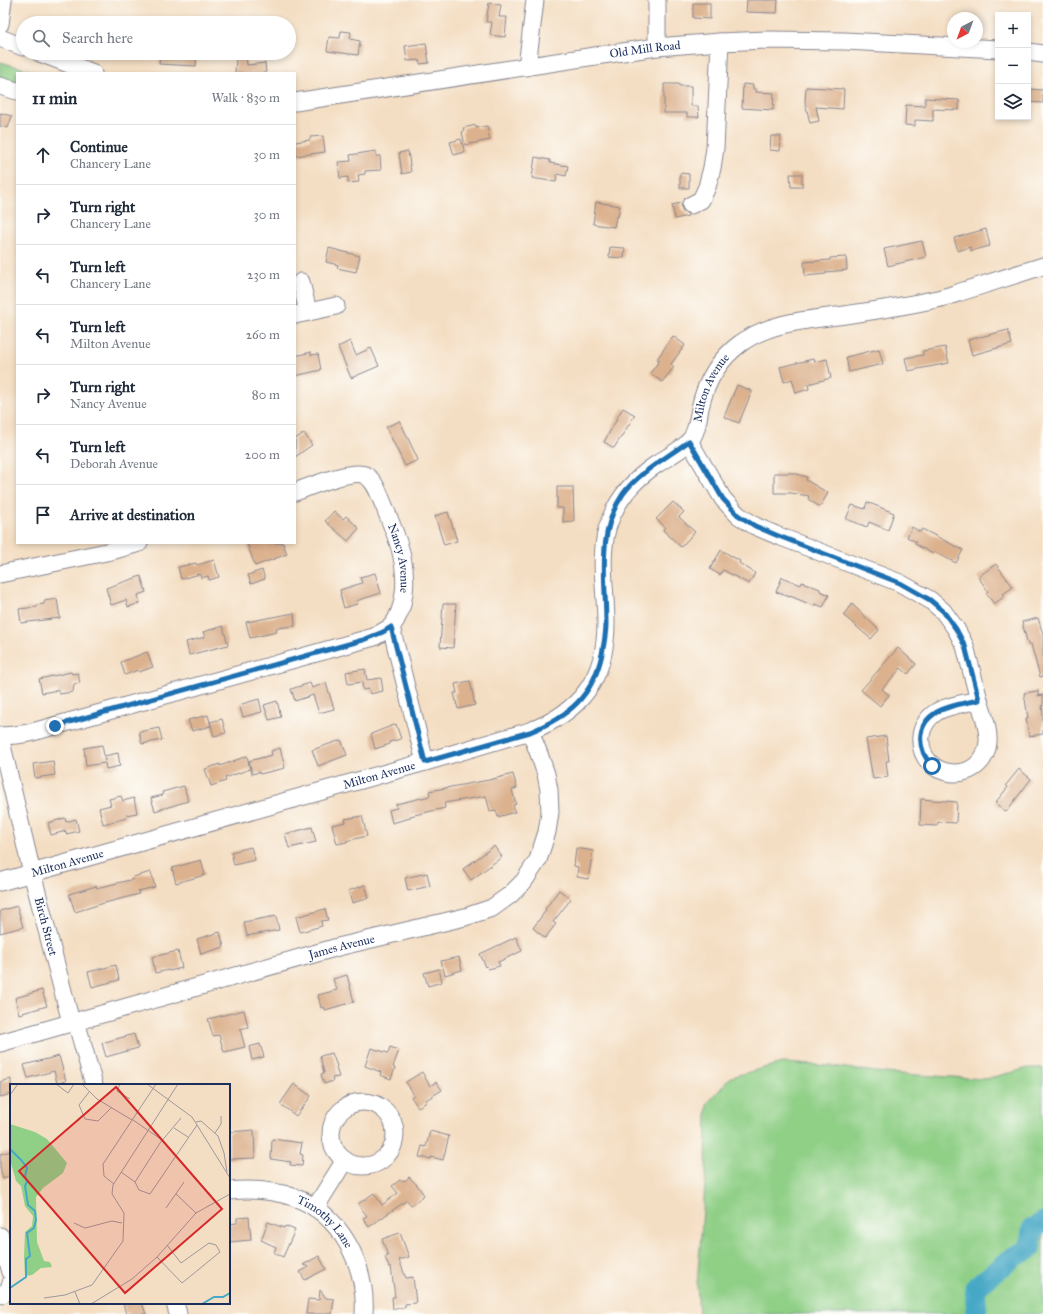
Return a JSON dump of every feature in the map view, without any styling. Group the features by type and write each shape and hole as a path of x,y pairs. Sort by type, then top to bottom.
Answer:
{"street":[{"path":"0,24 3,0"},
{"path":"527,67 535,0"},
{"path":"657,0 658,47"},
{"path":"0,38 16,44"},
{"name":"Old Mill Road","path":"296,102 658,47 720,42 767,40 845,41 995,49"},
{"path":"691,205 701,200 707,187 712,168 715,148 720,42"},
{"path":"1031,52 1043,54"},
{"path":"59,60 90,72"},
{"path":"0,86 16,91"},
{"name":"Milton Avenue","path":"0,882 530,732 544,726 579,702 590,688 597,673 604,645 606,625 603,575 605,539 616,506 623,494 647,470 689,441 694,433 705,388 720,363 730,353 741,343 762,331 785,324 886,309 939,298 1043,266"},
{"path":"301,282 301,314 336,306"},
{"path":"689,441 723,499 738,515 755,526 776,535 900,583 918,592 943,611 956,629 965,646 979,700 987,731 988,742 986,751 981,761 969,771 956,774 943,772 932,766 922,751 921,741 922,732 928,719 945,708 979,700"},
{"name":"Nancy Avenue","path":"296,492 347,474 359,473 365,475 374,484 402,557 405,574 403,599 398,615 391,627"},
{"path":"0,574 111,551 136,544"},
{"path":"0,736 29,733 318,653 374,637 391,627 425,762"},
{"name":"James Avenue","path":"0,1044 338,947 480,912 499,903 524,882 531,872 541,854 549,823 549,790 546,774 530,732"},
{"name":"Birch Street","path":"0,736 32,873 74,1022 94,1084"},
{"path":"315,1208 346,1160"},
{"name":"Timothy Lane","path":"230,1191 269,1191 293,1197 315,1208 328,1218 351,1249 356,1260 363,1283 364,1314"},
{"path":"0,1236 10,1269"},
{"path":"0,1295 10,1288"},
{"path":"175,1304 178,1314"}],"green space":[{"path":"0,62 36,72 16,72 16,83 0,78"},
{"path":"782,1063 831,1066 883,1073 985,1079 1029,1068 1043,1068 1043,1314 699,1314 697,1284 706,1174 707,1104 731,1077"}],"building":[{"path":"747,0 778,0 777,13 746,12"},
{"path":"489,3 501,5 499,17 507,17 505,37 490,35 492,22 486,22"},
{"path":"693,3 710,3 710,19 693,18"},
{"path":"341,31 351,32 350,39 360,41 358,55 327,51 329,37 340,38"},
{"path":"426,43 429,63 420,64 419,60 407,61 405,46"},
{"path":"159,60 196,60 196,66 159,64"},
{"path":"236,60 246,60 247,65 265,63 266,72 235,72"},
{"path":"664,84 691,86 691,106 698,106 699,117 687,117 687,113 664,113"},
{"path":"743,84 753,85 753,89 756,89 756,92 774,93 773,110 742,108"},
{"path":"806,87 844,89 843,109 816,107 819,121 810,123 805,102"},
{"path":"1031,89 1043,90 1043,103 1031,102"},
{"path":"925,98 959,100 959,110 933,109 933,121 915,120 915,126 905,125 906,105 925,106"},
{"path":"0,113 12,116 8,128 0,126"},
{"path":"476,125 476,128 487,126 490,140 465,145 462,132 464,131 463,128"},
{"path":"323,136 325,152 296,156 296,142 310,140 310,137"},
{"path":"771,136 781,136 780,151 770,150"},
{"path":"461,139 465,152 454,155 450,142"},
{"path":"376,151 376,156 380,156 381,170 365,171 365,174 358,175 359,182 348,183 348,177 340,178 338,162 351,161 350,155"},
{"path":"408,151 411,172 402,174 399,153"},
{"path":"535,157 550,160 550,163 568,166 566,176 557,174 556,182 532,178"},
{"path":"680,173 689,174 689,188 680,188"},
{"path":"790,174 802,174 802,187 791,187"},
{"path":"596,202 620,206 614,227 593,224"},
{"path":"681,203 682,210 688,214 688,216 675,219 672,205"},
{"path":"986,229 990,246 971,251 970,247 958,251 954,238"},
{"path":"922,241 926,257 888,266 884,249"},
{"path":"610,247 625,248 624,258 609,257"},
{"path":"329,248 360,256 356,272 337,268 338,265 326,262"},
{"path":"846,257 847,270 805,276 804,262"},
{"path":"1008,330 1012,344 972,355 968,340"},
{"path":"673,336 685,345 671,364 674,367 662,382 650,373 660,360 657,359"},
{"path":"350,341 356,355 371,348 379,366 351,378 338,347"},
{"path":"945,347 949,363 908,371 905,358 923,355 923,351"},
{"path":"879,349 883,364 849,372 846,357"},
{"path":"311,352 311,355 318,354 321,370 296,376 296,356"},
{"path":"813,359 814,362 827,359 831,378 808,384 809,389 796,393 792,379 784,382 780,367"},
{"path":"737,385 752,391 739,423 724,417"},
{"path":"623,408 635,415 614,448 604,442"},
{"path":"400,421 418,460 405,466 386,427"},
{"path":"304,433 312,445 296,456 296,438"},
{"path":"774,473 793,473 807,477 806,480 828,493 820,507 808,499 809,496 791,493 774,493"},
{"path":"557,487 573,487 574,521 563,522 563,508 557,508"},
{"path":"673,502 684,512 679,517 695,532 681,547 663,530 665,527 656,519"},
{"path":"867,502 894,513 888,530 869,522 867,527 846,519 852,505 865,509"},
{"path":"334,511 343,519 346,516 359,528 348,541 325,521"},
{"path":"448,512 457,541 444,545 435,516"},
{"path":"912,527 920,532 922,529 963,550 956,563 934,552 933,554 915,544 916,542 907,537"},
{"path":"247,544 283,544 287,554 255,566"},
{"path":"721,550 740,561 739,563 755,573 749,584 723,570 720,575 710,569"},
{"path":"214,560 219,577 209,580 208,576 201,578 200,574 181,579 178,567 196,563 197,565"},
{"path":"996,564 1013,587 1003,594 1005,596 994,604 986,593 988,591 978,577"},
{"path":"262,570 265,579 251,584 248,575"},
{"path":"375,573 381,593 356,601 357,604 344,608 340,590 362,583 360,577"},
{"path":"141,576 146,592 138,595 140,603 128,607 126,600 111,605 106,588"},
{"path":"782,577 801,585 802,582 820,589 820,591 829,595 823,607 815,604 814,606 776,592"},
{"path":"57,599 60,618 21,623 19,609 37,607 37,605 44,604 44,601"},
{"path":"443,604 456,604 453,648 440,647"},
{"path":"852,604 879,630 871,639 843,615"},
{"path":"294,613 295,626 276,628 277,632 250,638 246,622"},
{"path":"1038,618 1043,634 1043,676 1040,677 1031,644 1028,645 1022,622"},
{"path":"223,626 228,645 189,655 186,642 205,637 203,632"},
{"path":"898,648 916,664 908,674 901,668 882,689 889,695 880,706 861,690"},
{"path":"147,652 153,667 139,672 138,670 125,675 121,662"},
{"path":"365,669 367,680 381,678 383,691 370,694 369,689 363,690 362,682 348,684 346,672"},
{"path":"71,672 72,674 78,673 80,683 74,684 73,692 59,694 58,690 42,693 39,679"},
{"path":"470,681 475,705 458,709 454,693 457,693 455,684"},
{"path":"310,683 312,688 326,683 334,709 319,713 313,695 295,701 291,689"},
{"path":"1038,691 1038,696 1043,695 1043,734 1029,736 1024,693"},
{"path":"259,699 262,712 243,717 239,705"},
{"path":"277,701 281,717 269,720 264,705"},
{"path":"208,715 211,726 192,731 188,720"},
{"path":"222,719 226,733 214,736 210,722"},
{"path":"396,724 401,739 389,742 390,744 375,749 371,734"},
{"path":"159,728 162,740 142,744 139,732"},
{"path":"886,736 889,761 886,761 888,777 873,779 866,739"},
{"path":"341,740 347,755 318,766 312,750"},
{"path":"102,745 104,756 118,753 120,766 106,769 105,763 86,766 84,748"},
{"path":"280,748 285,768 260,774 259,772 252,774 249,761 272,755 271,751"},
{"path":"247,756 250,769 225,778 226,781 211,786 205,769 220,764 220,766"},
{"path":"53,761 55,775 35,778 33,764"},
{"path":"1019,769 1031,779 1006,812 995,803 1008,787 1006,785"},
{"path":"513,774 517,788 512,790 516,804 513,805 515,812 498,817 496,810 490,811 486,796 444,803 445,808 410,816 410,818 392,823 389,810 397,808 396,804 430,796 429,791"},
{"path":"184,786 188,801 155,811 151,798 163,795 162,792"},
{"path":"121,796 123,801 134,798 137,813 126,815 127,818 103,824 99,808 111,805 109,799"},
{"path":"921,799 957,802 956,823 938,822 937,826 920,825"},
{"path":"362,816 367,836 337,844 332,825 346,822 345,819"},
{"path":"65,818 66,822 76,819 79,831 66,834 66,831 51,835 48,823"},
{"path":"312,827 316,842 289,848 285,834"},
{"path":"494,846 502,857 471,880 463,869"},
{"path":"251,847 255,860 234,865 231,852"},
{"path":"576,848 593,851 588,879 577,877 578,867 574,866"},
{"path":"201,860 205,875 176,883 172,868"},
{"path":"151,872 155,887 138,891 139,894 75,912 69,894 96,886 97,888 134,879 133,877"},
{"path":"427,873 430,886 408,891 405,878"},
{"path":"365,885 369,898 352,903 348,891"},
{"path":"559,890 571,899 553,922 556,924 545,938 533,928"},
{"path":"17,906 23,927 0,933 0,911"},
{"path":"325,909 328,920 321,921 322,926 300,932 296,917"},
{"path":"276,916 279,930 247,936 244,922"},
{"path":"220,932 224,947 201,954 197,939"},
{"path":"516,937 522,951 498,962 500,966 488,969 480,954"},
{"path":"178,951 182,968 155,973 152,957"},
{"path":"459,957 462,970 445,975 441,961"},
{"path":"116,965 119,980 92,987 88,972"},
{"path":"439,969 442,982 428,986 424,973"},
{"path":"347,975 354,1002 325,1010 325,1007 321,1008 318,995 337,990 333,979"},
{"path":"42,990 47,1006 19,1014 15,998"},
{"path":"244,1010 248,1027 240,1029 245,1047 224,1052 219,1035 213,1036 208,1019"},
{"path":"134,1034 138,1048 106,1057 102,1043"},
{"path":"260,1044 264,1057 252,1060 249,1047"},
{"path":"390,1047 399,1050 393,1067 395,1068 391,1079 380,1075 381,1072 365,1066 371,1048 388,1053"},
{"path":"332,1053 339,1077 332,1078 333,1081 324,1084 321,1074 324,1073 320,1056"},
{"path":"59,1056 66,1081 57,1083 54,1071 28,1078 24,1065"},
{"path":"422,1072 430,1086 436,1082 442,1090 418,1107 411,1097 414,1095 406,1082"},
{"path":"11,1079 10,1094 0,1097 0,1082"},
{"path":"294,1084 311,1096 296,1116 280,1104"},
{"path":"254,1130 255,1158 230,1159 230,1132"},
{"path":"430,1131 449,1136 443,1160 431,1157 431,1159 419,1157 422,1146 426,1147"},
{"path":"272,1139 302,1143 300,1154 303,1155 302,1166 290,1165 291,1162 271,1159"},
{"path":"10,1151 10,1176 3,1179 0,1167 0,1154"},
{"path":"409,1177 424,1195 411,1206 407,1200 369,1227 363,1218 367,1216 358,1204 374,1193 382,1205 398,1193 392,1186 400,1180 405,1181"},
{"path":"249,1217 251,1240 230,1242 230,1224 237,1223 237,1218"},
{"path":"268,1222 284,1228 285,1226 295,1230 283,1257 274,1253 276,1247 261,1240"},
{"path":"400,1233 409,1257 399,1260 406,1278 413,1277 416,1303 405,1304 405,1307 393,1309 392,1297 395,1297 391,1266 389,1267 385,1257 388,1256 382,1239"},
{"path":"319,1256 326,1269 305,1280 300,1272 309,1267 303,1265"},
{"path":"320,1290 326,1298 334,1299 332,1314 306,1314 308,1299 319,1300"},
{"path":"123,1304 142,1304 146,1314 126,1314"}],"waterway":[{"path":"977,1314 975,1288 1015,1256 1030,1249 1032,1229 1043,1222"}],"route":[{"path":"55,726 374,637 391,627 425,762 530,732 544,726 579,702 590,688 597,673 604,645 606,625 603,575 605,539 616,506 623,494 647,470 689,441 723,499 738,515 755,526 776,535 900,583 918,592 943,611 956,629 965,646 979,700 945,708 928,719 922,732 921,741 922,751 932,766"}]}
